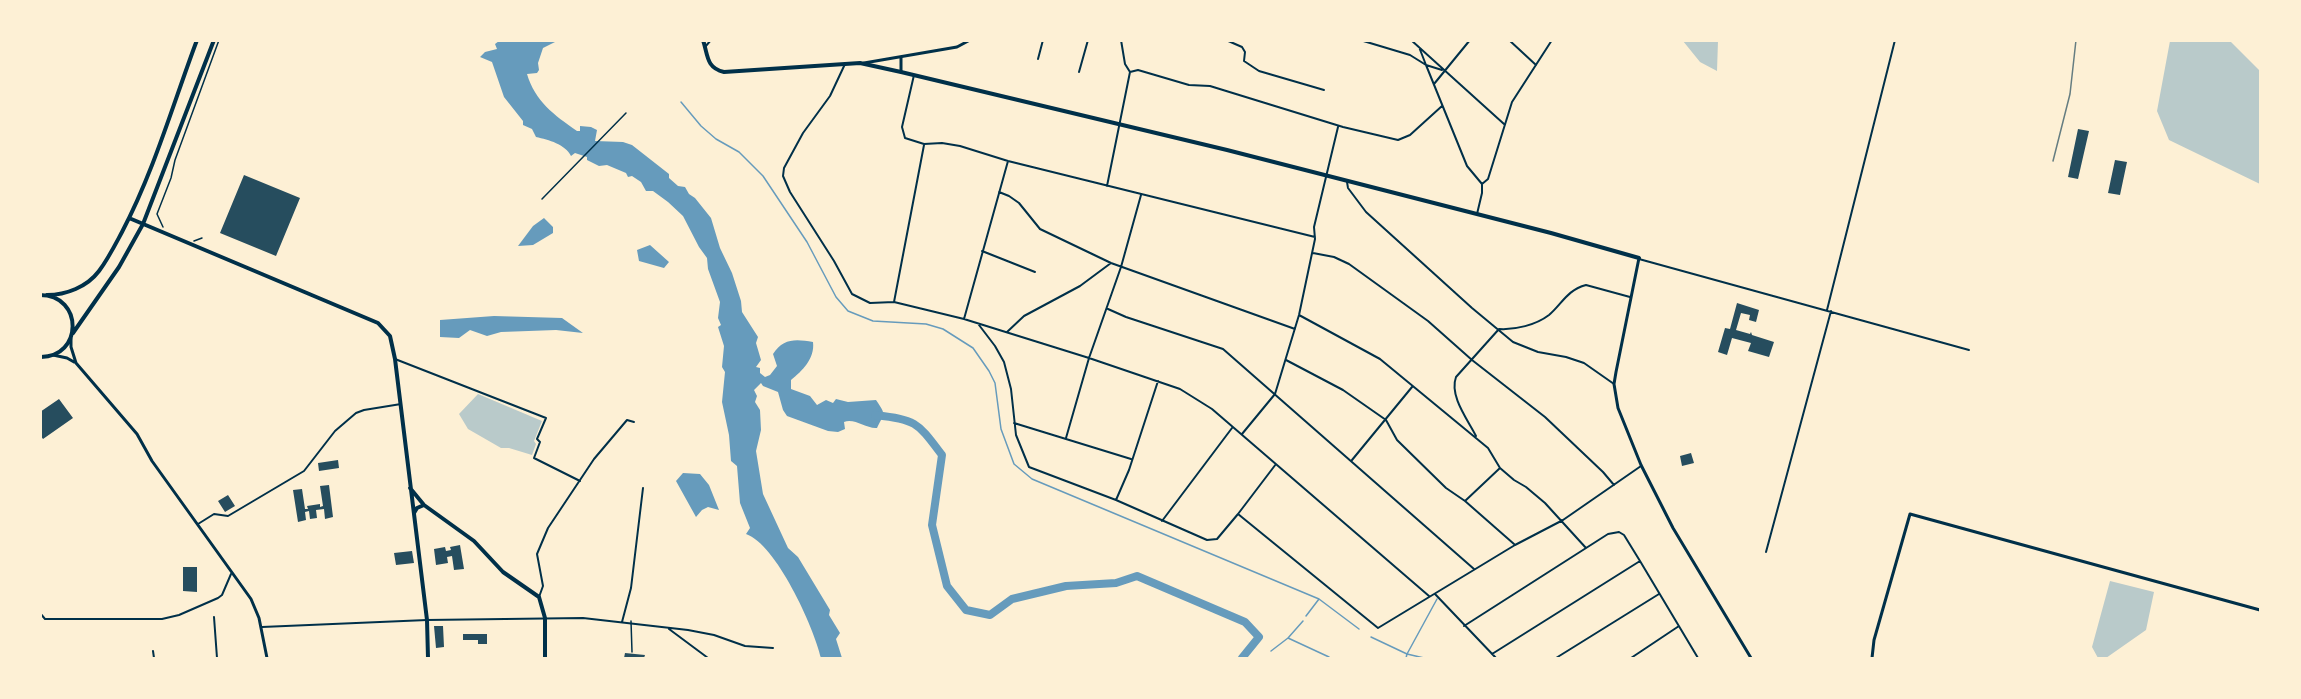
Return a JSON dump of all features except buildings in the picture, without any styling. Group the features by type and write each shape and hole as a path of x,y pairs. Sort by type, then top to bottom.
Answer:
{"main road":[{"path":"40,295 71,291 91,280 99,271 144,186 197,40"},
{"path":"42,358 53,356 66,346 119,267 143,224 214,40"},
{"path":"703,40 709,64 717,71 860,63 1119,124 1476,214 1639,258"},
{"path":"129,218 378,323 390,336 401,404 427,620 428,658"},
{"path":"47,295 55,298 68,309 73,333"},
{"path":"410,487 424,505 474,541 503,573 540,597 546,618 545,658"},
{"path":"413,514 417,508 424,505"}],"street":[{"path":"705,46 711,40"},
{"path":"860,63 957,47 970,40"},
{"path":"1038,59 1043,40"},
{"path":"1079,72 1088,40"},
{"path":"1107,186 1130,72 1125,64 1121,40"},
{"path":"1226,40 1242,47 1245,52 1244,61 1259,70 1324,90"},
{"path":"1360,40 1410,55 1426,65 1445,71"},
{"path":"1412,40 1504,124"},
{"path":"1434,84 1470,40"},
{"path":"1509,40 1536,65"},
{"path":"1482,184 1488,179 1512,102 1552,40"},
{"path":"1766,552 1829,311 1895,40"},
{"path":"1418,47 1467,166 1482,184 1476,214"},
{"path":"901,57 901,72"},
{"path":"845,64 830,96 803,133 784,168 783,176 790,192 852,294 870,303 894,302 964,319 1180,388 1194,396 1242,434 1429,596"},
{"path":"1130,72 1138,70 1189,85 1210,86 1338,126 1398,140 1410,135 1442,106"},
{"path":"914,75 902,131 905,138 924,144 942,143 960,146 1008,161 1315,237"},
{"path":"542,199 626,113"},
{"path":"1242,434 1275,394 1286,360 1313,253 1314,227 1338,126"},
{"path":"894,302 924,144"},
{"path":"964,319 1008,161"},
{"path":"1347,182 1348,188 1366,212 1513,342 1523,347 1584,363 1614,384"},
{"path":"999,192 1019,204 1040,229 1111,263 1295,329"},
{"path":"1066,438 1089,358 1121,267 1141,194"},
{"path":"982,251 1035,272"},
{"path":"1313,253 1334,257 1348,264 1428,321 1472,360 1545,417 1614,485"},
{"path":"1751,658 1673,528 1641,465 1618,408 1614,384 1639,258 1969,350"},
{"path":"1007,332 1024,316 1080,286 1111,263"},
{"path":"1478,438 1464,415 1454,384 1456,377 1499,329 1535,323 1550,314 1568,294 1586,285 1630,297"},
{"path":"1108,309 1223,349 1352,460 1474,570"},
{"path":"1299,315 1380,359 1478,438 1488,448 1500,468 1545,503 1563,520 1586,548"},
{"path":"977,323 995,346 1006,368 1011,389 1013,422 1021,450 1029,466 1116,500 1207,540 1217,539 1276,464"},
{"path":"71,339 70,347 76,363 137,434 152,461 251,599 262,627 267,658"},
{"path":"53,356 67,358 76,363"},
{"path":"395,359 546,418 537,439 540,442 534,458 580,481"},
{"path":"1286,360 1343,390 1386,420 1397,440 1446,488 1465,501 1515,545"},
{"path":"1116,500 1129,470 1158,381"},
{"path":"1352,460 1412,387"},
{"path":"198,524 214,514 228,516 304,471 335,431 356,413 401,404"},
{"path":"540,597 543,586 537,561 539,547 548,528 594,459 627,420 634,422"},
{"path":"1013,422 1131,459"},
{"path":"1162,521 1233,427"},
{"path":"1238,514 1378,628 1515,545 1563,520 1641,465"},
{"path":"1465,501 1500,468"},
{"path":"622,622 631,588 643,488"},
{"path":"1872,658 1874,640 1910,514 2260,609"},
{"path":"1464,626 1608,534 1619,532 1624,535 1698,658"},
{"path":"1491,654 1640,561"},
{"path":"40,613 45,619 169,618 218,598 222,595 231,574"},
{"path":"1435,594 1496,658"},
{"path":"1556,658 1659,594"},
{"path":"214,617 217,658"},
{"path":"262,627 427,620 583,618 688,630 714,635 745,646 774,648"},
{"path":"631,622 632,652"},
{"path":"1631,658 1679,626"},
{"path":"669,629 708,658"},
{"path":"153,651 154,658"}],"path":[{"path":"164,228 158,219 158,214 175,160 219,40"},
{"path":"185,237 196,241 201,238"}],"shaded area":[{"path":"1683,41 1718,41 1717,71 1700,62"},
{"path":"2170,41 2230,41 2260,71 2260,184 2169,140 2157,111"},
{"path":"478,394 542,421 534,441 536,444 532,455 501,448 468,429 459,414"},
{"path":"2110,581 2154,592 2146,630 2106,658 2098,658 2092,647"}],"water":[{"path":"499,41 557,41 543,48 537,73 527,74 540,100 577,131 580,131 580,126 597,130 595,141 623,142 632,145 669,174 669,178 678,186 685,187 711,218 720,248 732,273 742,312 758,337 756,343 761,360 756,367 760,368 760,373 765,377 770,375 777,366 773,354 786,342 796,340 813,342 810,359 791,380 791,389 810,396 817,405 826,400 833,403 836,399 848,402 876,400 882,409 883,417 877,428 848,421 844,422 845,429 838,432 828,431 787,416 778,392 761,383 754,390 757,396 755,402 760,410 761,430 756,451 763,494 788,548 798,557 830,610 829,615 840,633 836,639 842,658 821,658 811,627 781,569 758,541 746,534 750,528 740,503 737,466 731,461 729,435 722,402 725,372 722,367 724,346 718,327 721,325 718,318 720,302 708,269 707,258 683,216 653,191 646,191 641,182 607,165 599,166 587,160 587,157 575,153 571,156 561,146 536,137 532,129 523,125 523,121 504,97 492,62 480,57 485,52 497,49 495,44"},
{"path":"544,218 553,227 553,233 533,245 518,246 533,226"},
{"path":"650,245 669,262 664,268 639,261 637,250"},
{"path":"494,316 562,318 583,333 556,330 501,332 487,336 470,330 459,338 440,337 440,320"},
{"path":"683,473 700,474 709,485 719,510 708,507 696,517 676,481"}],"waterway":[{"path":"681,102 701,126 716,139 739,152 763,176 807,242 836,297 848,311 873,321 926,324 943,329 973,348 995,383 1001,429 1014,464 1032,479 1319,599"},
{"path":"875,415 915,424 942,455 932,525 947,586 966,610 990,615 1012,599 1066,586 1116,583 1137,576 1245,622 1259,637 1242,658"},
{"path":"1306,616 1319,599 1359,629"},
{"path":"1424,658 1407,654 1437,599"},
{"path":"1288,638 1303,621"},
{"path":"1371,637 1407,654 1406,658"},
{"path":"1271,651 1288,638 1329,657"}],"railway":[{"path":"2053,161 2070,94 2076,40"}]}
